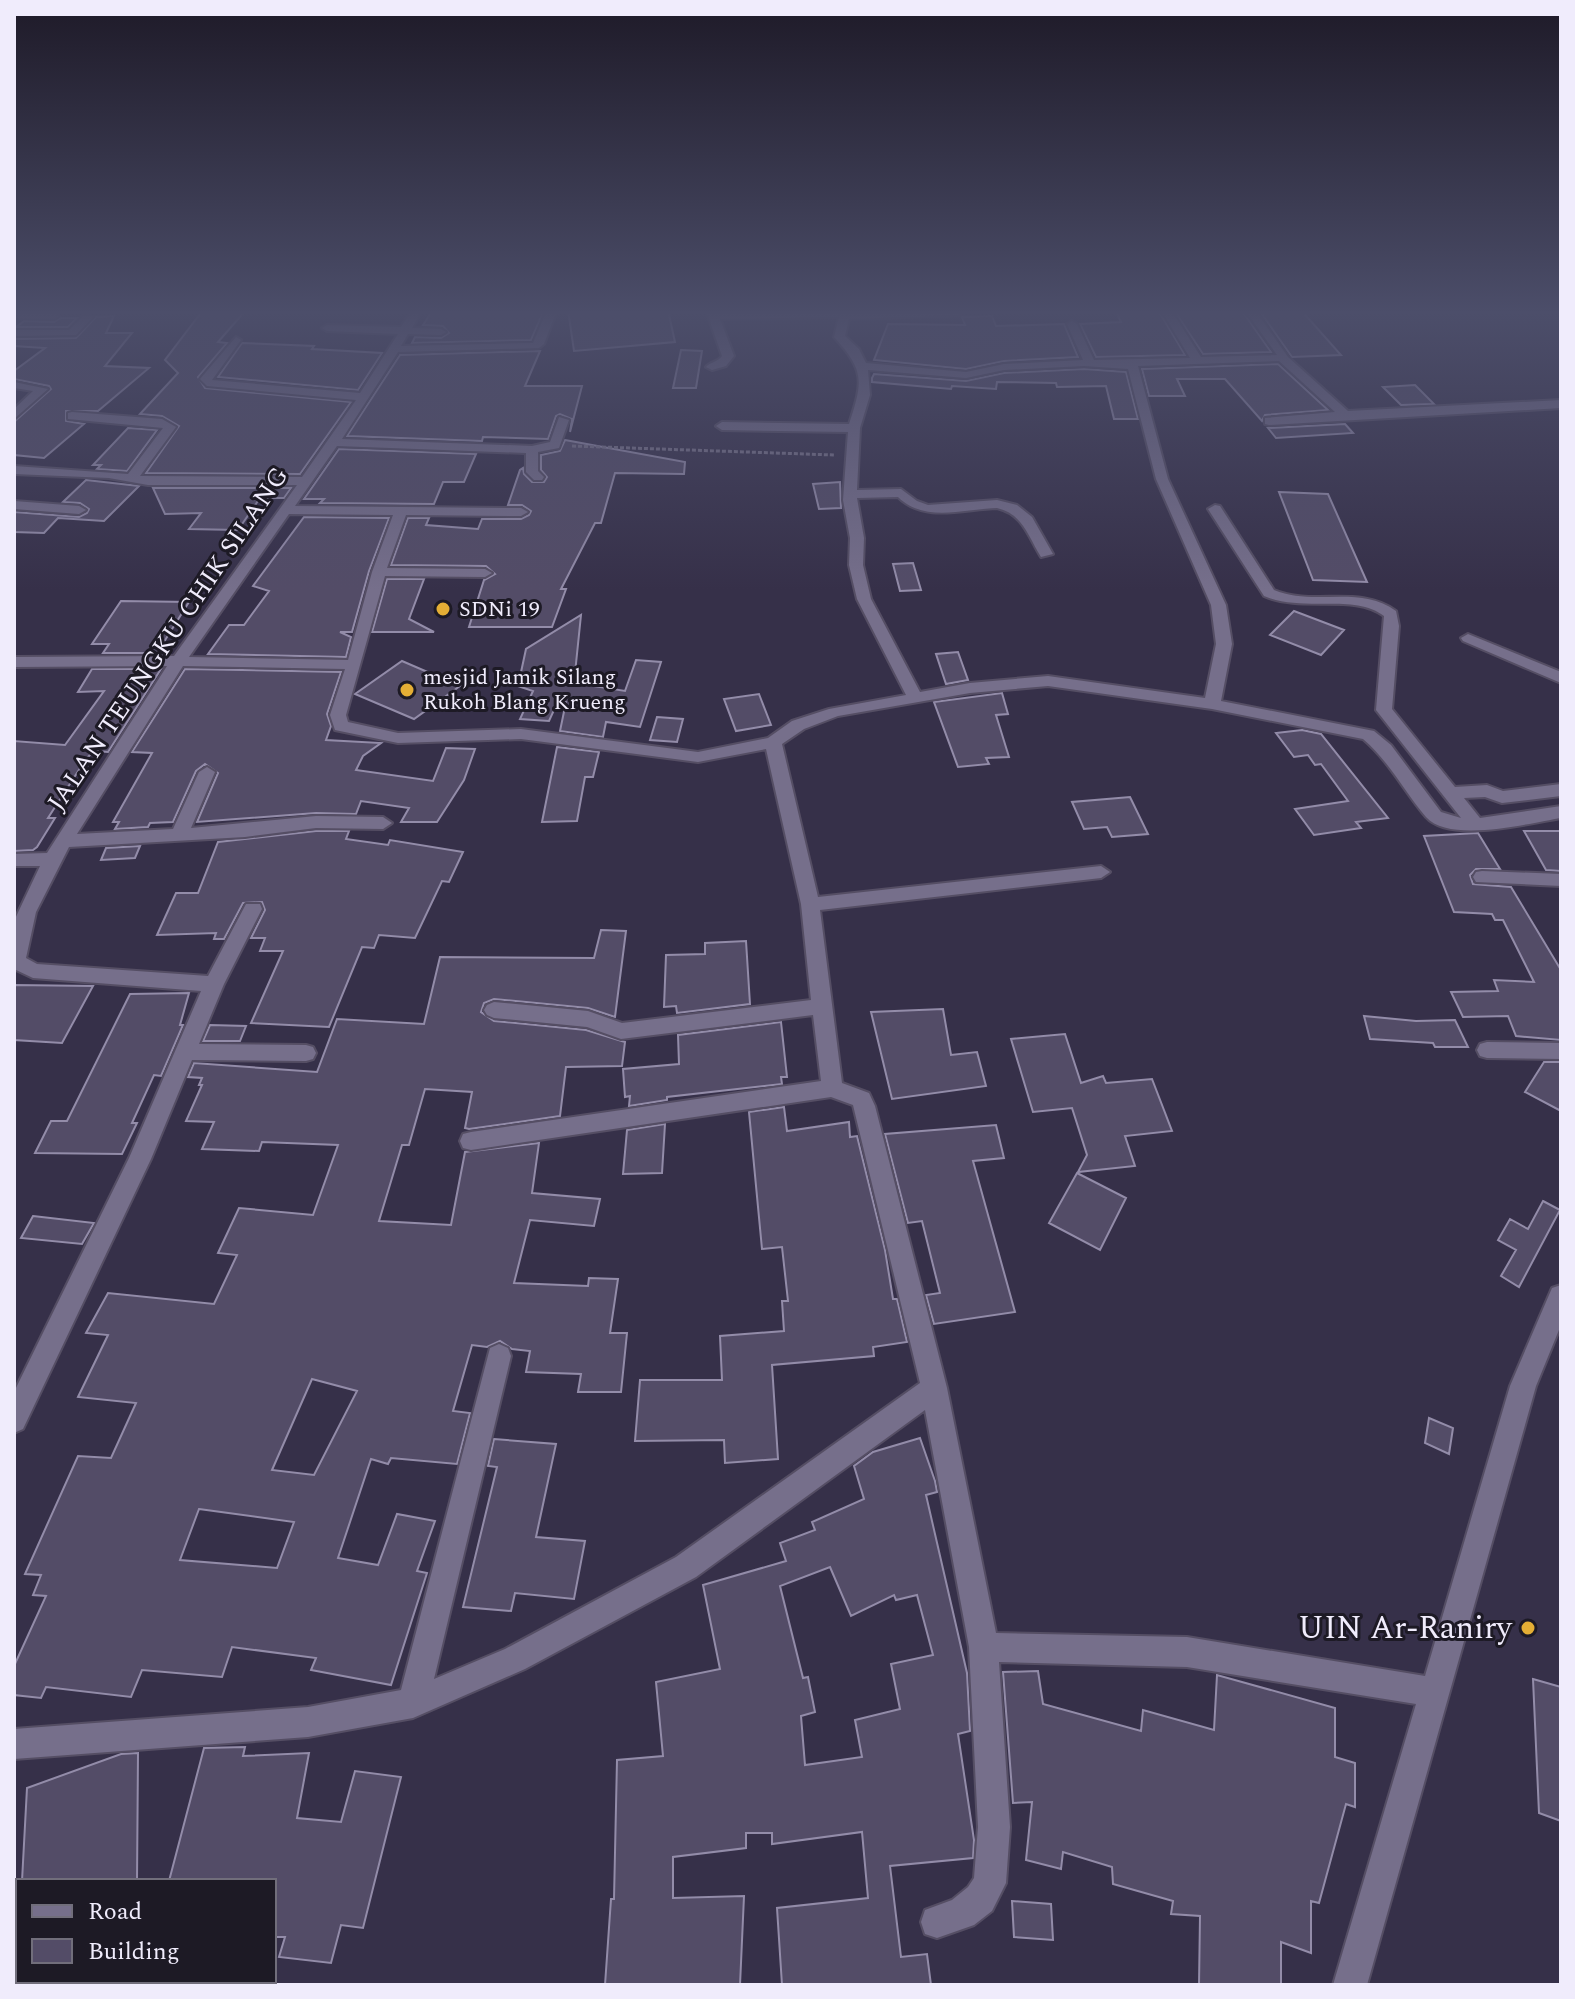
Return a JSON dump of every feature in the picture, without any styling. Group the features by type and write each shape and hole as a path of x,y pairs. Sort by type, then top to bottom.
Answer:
{"street":[{"name":"JALAN TEUNGKU CHIK SILANG","path":"214,984 42,973 19,963 17,946 24,917 64,841 179,661 357,403"},
{"path":"861,403 854,428 851,456 850,494 857,538 856,565 864,599 915,697"},
{"path":"1142,403 1161,475 1181,525 1210,580 1220,611 1225,641 1212,704"},
{"path":"1332,403 1345,415"},
{"path":"1269,421 1561,404"},
{"path":"72,416 162,423 170,427 132,477"},
{"path":"333,442 532,450 555,445 563,420"},
{"path":"722,426 854,428"},
{"path":"532,450 532,472 538,477"},
{"path":"14,470 168,482 305,481"},
{"path":"850,494 901,493 907,502 921,508 999,505 1014,509 1023,514 1046,554"},
{"path":"14,505 79,510"},
{"path":"1215,509 1269,593 1277,598 1298,602 1366,601 1382,606 1391,614 1391,655 1382,697 1384,710 1475,823"},
{"path":"285,510 521,512"},
{"path":"401,511 379,572 338,715 341,726 351,730 398,738 521,734 698,757 773,742 798,725 818,717 915,697 1010,683 1048,681 1212,704 1368,735 1385,749 1435,816 1451,824 1561,812"},
{"path":"379,572 485,573"},
{"path":"1468,638 1561,678"},
{"path":"14,662 179,661 354,665"},
{"path":"773,742 810,904 832,1088"},
{"path":"180,833 207,772"},
{"path":"1453,793 1487,791 1502,797 1561,790"},
{"path":"64,841 245,831 316,822 383,823"},
{"path":"14,860 55,859"},
{"path":"810,904 1101,872"},
{"path":"1482,877 1561,880"},
{"path":"14,1420 140,1159 214,984 253,909"},
{"path":"494,1010 588,1019 621,1031 745,1018 822,1006"},
{"path":"1487,1050 1561,1051"},
{"path":"187,1052 306,1053"},
{"path":"471,1141 832,1088 861,1099 934,1388 984,1647 994,1827 990,1883 980,1899 962,1913 937,1922"},
{"path":"1350,1985 1523,1386 1561,1297"},
{"path":"413,1703 499,1356"},
{"path":"14,1744 308,1722 413,1703 515,1659 686,1567 934,1388"},
{"path":"984,1647 1187,1652 1433,1692"}],"path":[{"path":"555,445 851,456"}],"building":[{"path":"35,403 107,403 98,411 66,411 66,421 84,424 44,458 14,455 14,422"},
{"path":"150,403 350,403 300,474 146,473 179,426 162,416 140,414"},
{"path":"368,403 577,403 570,432 572,419 560,414 556,416 548,439 483,437 482,441 347,436"},
{"path":"1110,403 1134,403 1138,419 1114,419"},
{"path":"1246,403 1321,403 1328,410 1265,415 1262,421"},
{"path":"1399,403 1434,404 1401,405"},
{"path":"1345,424 1353,433 1276,438 1268,428"},
{"path":"128,428 157,430 127,471 97,469 101,465 93,465"},
{"path":"565,440 685,462 684,474 615,473 601,523 595,523 561,589 566,589 552,627 469,627 484,580 495,574 486,566 391,565 408,518 429,518 426,525 478,529 482,519 521,519 529,515 531,511 522,505 508,505 520,470 523,468 524,474 532,482 544,482 547,477 541,470 541,455 560,451"},
{"path":"339,449 476,454 464,482 443,482 434,504 320,503 324,499 304,499"},
{"path":"86,480 139,486 104,521 58,518 44,533 14,532 14,512 79,517 87,513 89,509 80,503 63,502"},
{"path":"840,482 841,508 819,509 813,484"},
{"path":"153,488 291,488 284,498 260,498 238,530 189,529 201,513 165,514"},
{"path":"1279,492 1328,494 1367,582 1313,580"},
{"path":"304,517 389,518 369,571 352,632 340,632 351,637 346,657 208,654 229,625 244,625 269,591 253,586"},
{"path":"913,563 921,590 900,591 893,564"},
{"path":"387,579 424,579 409,619 434,632 372,632"},
{"path":"121,601 189,602 157,653 103,653 109,644 92,644"},
{"path":"1294,611 1344,630 1321,655 1270,635"},
{"path":"581,615 574,683 625,691 636,660 661,662 640,727 606,722 603,737 560,731 566,702 559,699 549,721 520,719 533,691 518,686 526,649"},
{"path":"958,652 968,680 946,684 936,654"},
{"name":"mesjid Jamik Silang Rukoh Blang Krueng","path":"402,661 460,686 414,719 355,694"},
{"path":"92,669 161,669 108,752 94,751 86,759 48,818 55,818 37,847 14,851 14,741 65,745 104,691 78,692"},
{"path":"185,669 341,672 327,714 331,726 326,740 381,743 363,756 356,770 433,781 446,748 475,749 464,780 437,822 401,822 409,808 361,801 356,814 316,813 197,822 218,773 205,764 196,771 173,822 115,829 119,822 113,822 152,753 132,752"},
{"path":"1002,693 1008,714 996,715 1009,757 986,758 989,764 958,767 934,702"},
{"path":"759,694 771,725 736,731 724,699"},
{"path":"657,717 683,719 677,742 650,740"},
{"path":"1302,730 1321,734 1388,818 1356,822 1361,828 1314,835 1295,809 1348,801 1321,764 1315,765 1308,755 1294,757 1276,733"},
{"path":"557,747 599,752 593,777 585,777 577,821 542,822"},
{"path":"1130,797 1148,834 1112,837 1107,827 1084,829 1072,802"},
{"path":"316,831 349,831 346,839 388,845 390,840 463,852 449,882 442,881 415,938 379,935 374,948 362,947 329,1027 251,1023 283,951 260,951 265,938 251,938 265,910 262,902 243,903 224,939 214,939 216,933 157,935 176,893 198,893 218,842"},
{"path":"1524,831 1561,831 1561,871 1546,870"},
{"path":"1478,833 1500,869 1476,869 1470,875 1473,884 1511,887 1561,970 1561,1040 1516,1036 1508,1016 1463,1017 1451,992 1498,991 1494,980 1534,982 1503,920 1495,920 1492,914 1454,912 1424,836"},
{"path":"140,846 135,858 101,860 106,848"},
{"path":"601,930 626,931 615,1017 588,1008 494,999 484,1003 481,1012 494,1021 586,1030 625,1042 622,1066 566,1067 560,1116 469,1129 465,1128 472,1092 425,1089 409,1145 402,1145 379,1221 451,1225 465,1152 539,1143 532,1193 600,1199 594,1226 530,1220 514,1283 588,1286 589,1278 618,1279 610,1333 627,1333 621,1392 578,1392 581,1374 526,1372 530,1351 512,1349 500,1341 487,1347 472,1345 453,1411 470,1413 457,1464 391,1458 388,1464 371,1459 338,1558 378,1565 397,1514 435,1521 417,1571 427,1573 391,1685 311,1670 316,1658 232,1647 222,1677 142,1670 131,1697 46,1687 41,1698 14,1695 14,1666 46,1596 33,1595 41,1575 25,1574 78,1456 111,1458 136,1403 78,1397 108,1335 86,1333 108,1293 214,1304 237,1255 218,1253 239,1208 313,1215 338,1145 262,1142 259,1151 202,1149 214,1122 186,1121 202,1085 199,1085 202,1078 188,1077 194,1063 317,1072 337,1019 424,1024 440,957 594,958","holes":["312,1379 357,1391 314,1475 272,1470","199,1509 294,1522 277,1568 180,1560"]},
{"path":"746,941 750,1004 677,1013 676,1006 664,1007 666,955 705,954 705,943"},
{"path":"14,985 93,986 62,1043 14,1040"},
{"path":"189,993 180,1025 183,1025 161,1076 154,1075 122,1154 35,1153 51,1121 67,1121 130,994"},
{"path":"943,1009 951,1055 977,1052 986,1086 892,1099 871,1012"},
{"path":"1364,1016 1416,1021 1455,1020 1468,1047 1435,1047 1433,1043 1370,1039"},
{"path":"781,1022 787,1077 781,1077 782,1084 667,1097 667,1100 629,1106 630,1096 625,1097 623,1069 679,1064 678,1035"},
{"path":"210,1025 246,1026 240,1041 203,1041"},
{"path":"1065,1034 1081,1083 1103,1076 1106,1083 1152,1079 1172,1131 1125,1136 1135,1166 1078,1172 1087,1155 1072,1108 1033,1112 1011,1039"},
{"path":"1544,1062 1561,1062 1561,1111 1525,1092"},
{"path":"784,1107 787,1131 849,1122 850,1137 857,1136 885,1250 893,1299 897,1299 907,1342 873,1347 874,1356 772,1365 778,1459 725,1463 724,1440 635,1441 640,1380 722,1380 720,1336 784,1331 782,1301 788,1301 782,1247 762,1249 749,1112"},
{"path":"665,1124 662,1173 623,1174 627,1130"},
{"path":"996,1125 1004,1158 973,1161 1015,1312 934,1324 926,1295 940,1293 922,1221 908,1223 885,1134"},
{"path":"1077,1173 1126,1198 1100,1250 1049,1223"},
{"path":"1543,1201 1560,1210 1519,1287 1501,1276 1516,1250 1498,1240 1510,1219 1528,1229"},
{"path":"33,1216 94,1223 82,1244 21,1238"},
{"path":"1429,1418 1453,1428 1449,1454 1425,1443"},
{"path":"920,1438 935,1481 937,1492 926,1495 967,1673 970,1731 958,1734 974,1840 973,1858 890,1866 901,1957 927,1954 931,1985 782,1985 777,1908 868,1898 862,1832 772,1844 772,1833 746,1833 746,1848 673,1857 673,1898 744,1896 740,1985 605,1985 611,1899 614,1899 617,1760 663,1756 656,1682 720,1669 703,1585 786,1561 780,1543 815,1530 812,1522 864,1499 854,1466 873,1452","holes":["830,1567 851,1616 894,1595 896,1600 917,1595 933,1655 891,1664 900,1709 855,1720 862,1757 805,1765 801,1716 815,1712 808,1677 803,1678 780,1586"]},
{"path":"494,1439 556,1444 536,1537 585,1541 574,1599 515,1593 511,1611 463,1607 497,1467 488,1466"},
{"path":"1038,1671 1043,1704 1141,1731 1143,1710 1214,1730 1217,1675 1335,1708 1335,1757 1355,1763 1355,1807 1346,1804 1319,1903 1311,1901 1311,1953 1281,1942 1281,1985 1199,1985 1200,1916 1171,1914 1173,1901 1113,1884 1112,1867 1063,1852 1061,1869 1026,1860 1032,1802 1013,1803 1003,1672"},
{"path":"1533,1679 1561,1687 1561,1821 1539,1813"},
{"path":"245,1747 243,1756 309,1753 297,1818 341,1822 355,1771 401,1777 363,1928 341,1925 331,1963 279,1957 285,1937 276,1937 276,1879 170,1879 204,1748"},
{"path":"138,1753 137,1879 22,1879 27,1788 121,1754"},
{"path":"1012,1901 1051,1904 1053,1940 1014,1937"}],"place":[{"name":"SDNi 19","path":"443,609"},
{"name":"mesjid Jamik Silang Rukoh Blang Krueng","path":"407,690"},
{"name":"UIN Ar-Raniry","path":"1528,1628"}]}
